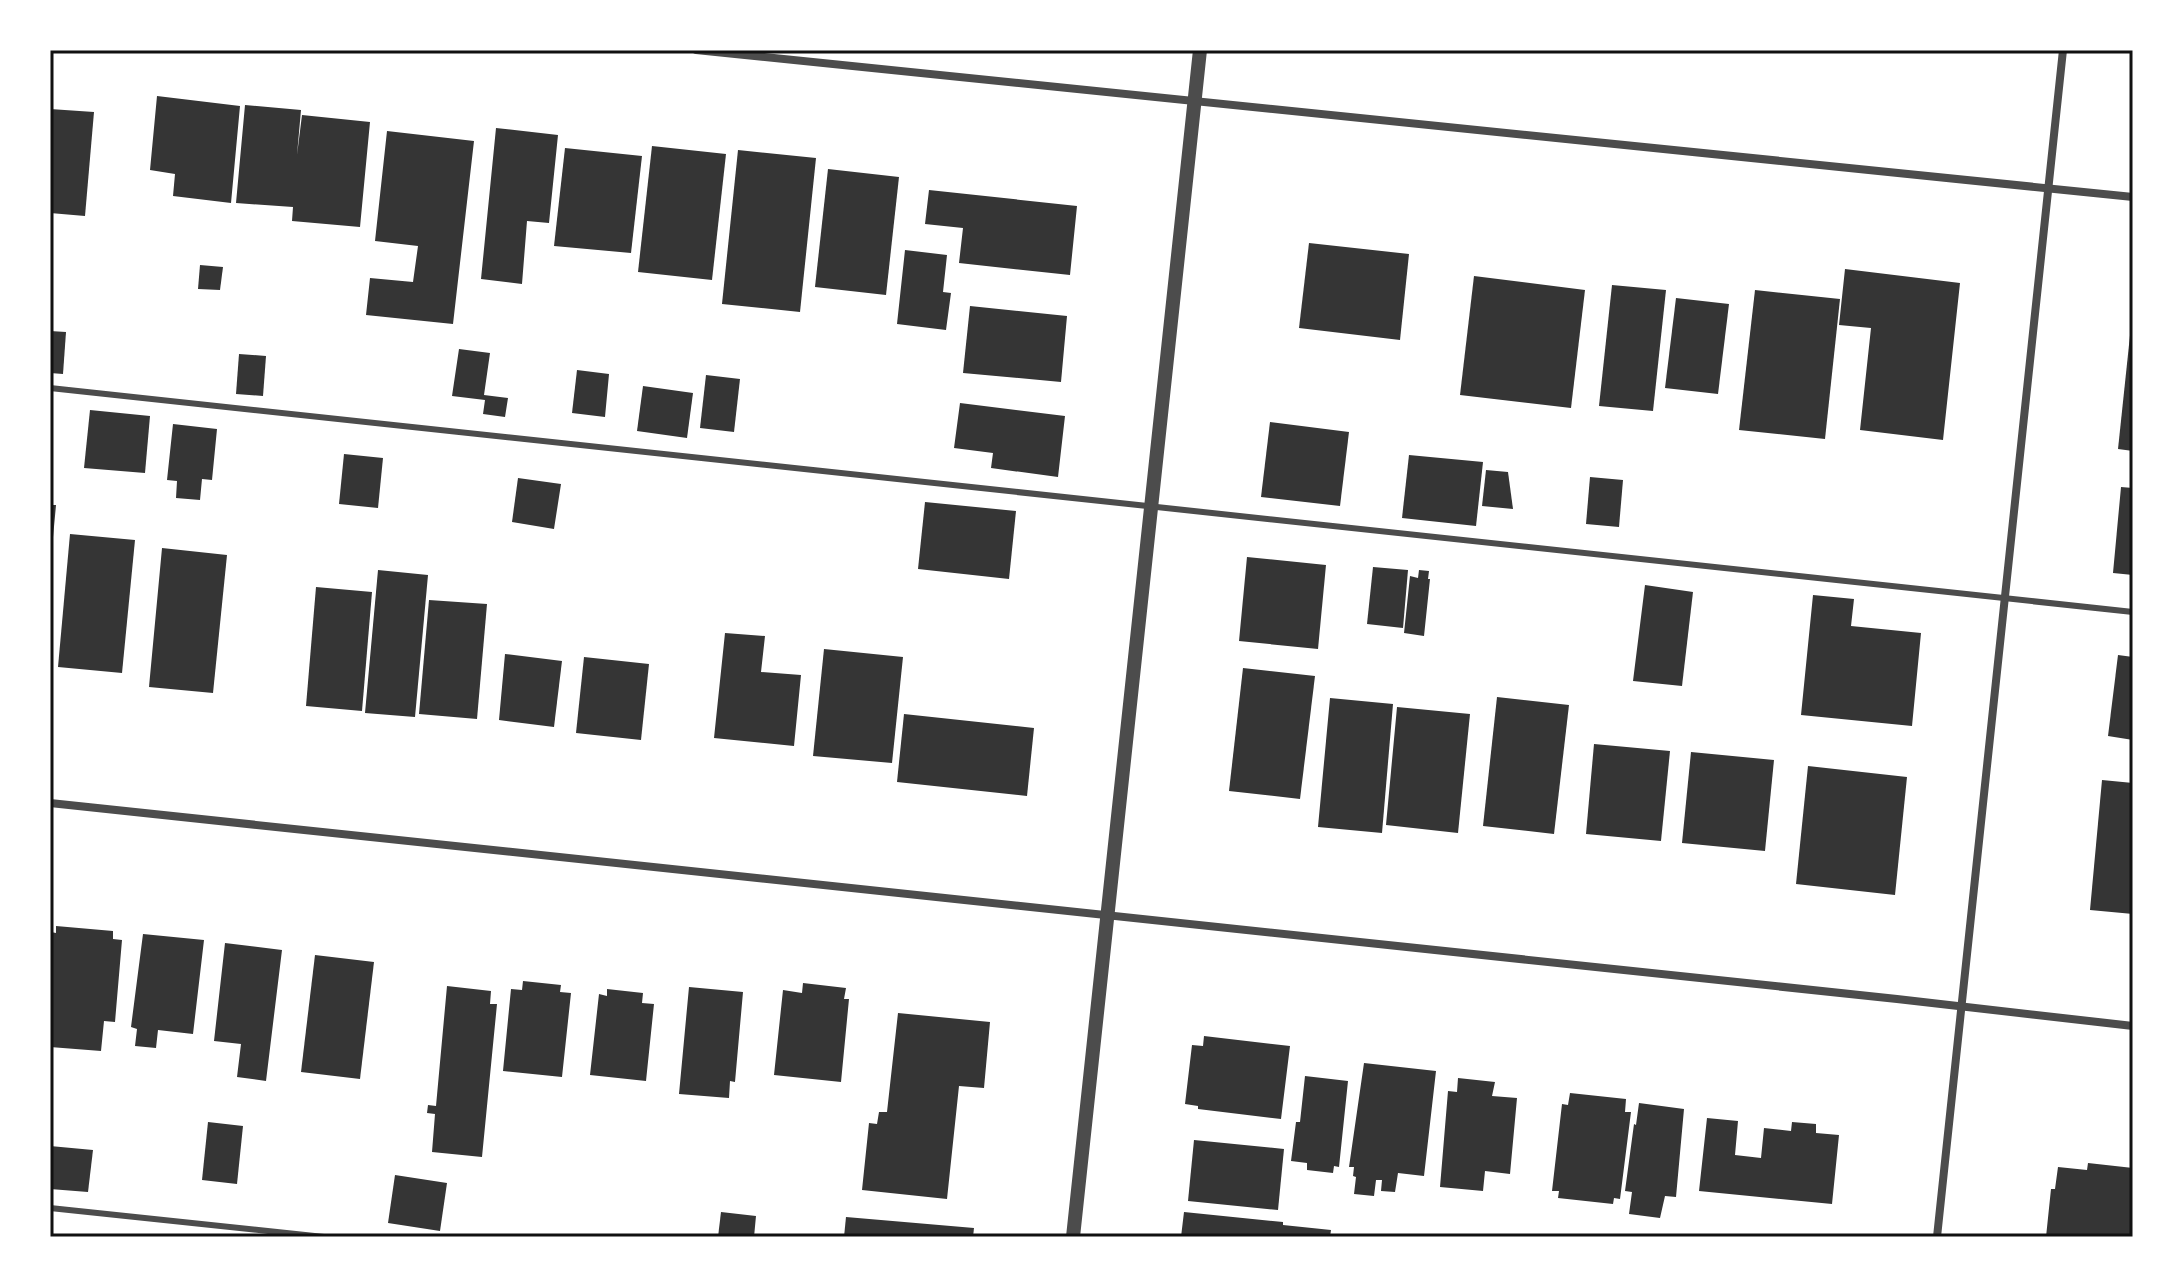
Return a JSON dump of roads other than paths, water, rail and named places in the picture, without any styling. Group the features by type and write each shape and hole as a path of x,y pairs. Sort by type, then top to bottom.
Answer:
{"street":[{"path":"696,50 2133,197"},
{"path":"1073,1237 1200,50"},
{"path":"1937,1237 2063,50"},
{"path":"50,803 2133,1026"}],"lane":[{"path":"50,388 2133,612"},
{"path":"50,1208 324,1237"}]}
